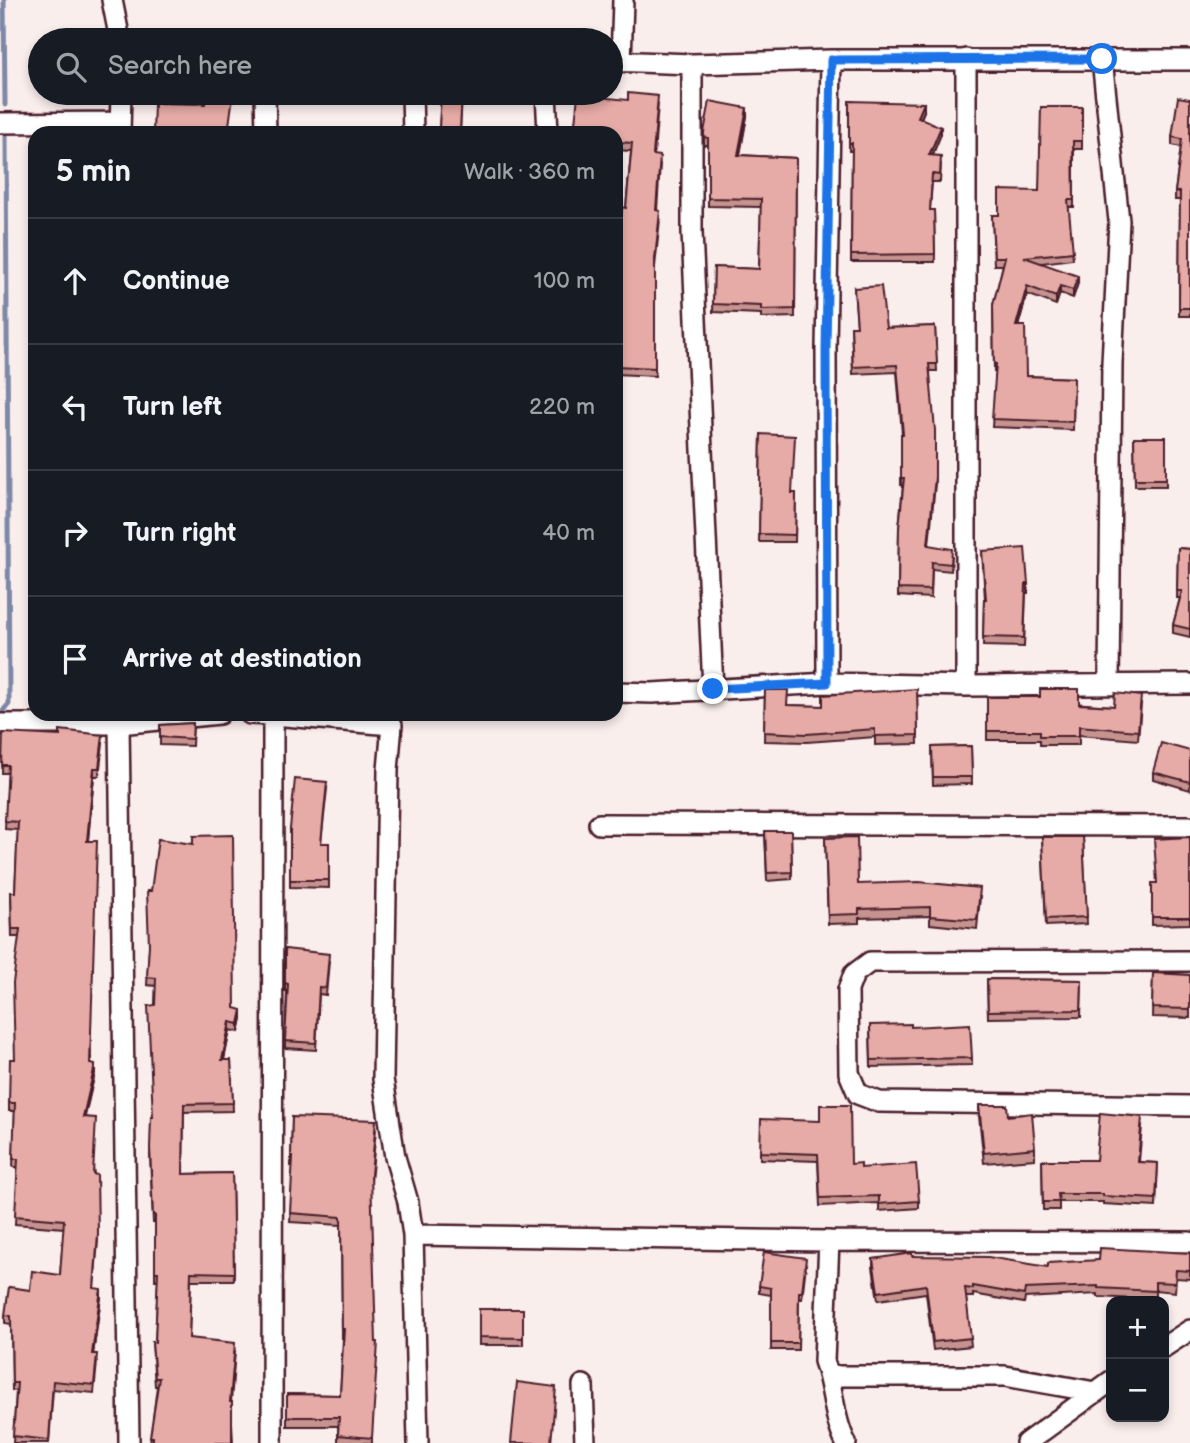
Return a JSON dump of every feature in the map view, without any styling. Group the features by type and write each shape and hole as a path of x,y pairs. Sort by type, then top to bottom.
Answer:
{"street":[{"path":"112,0 118,28"},
{"path":"620,28 623,0"},
{"path":"965,686 966,59"},
{"path":"1102,59 1119,221 1112,363 1109,683"},
{"path":"827,683 826,349 831,60"},
{"path":"623,62 1190,60"},
{"path":"692,64 692,232 713,689"},
{"path":"120,126 121,105"},
{"path":"265,105 266,126"},
{"path":"412,105 413,126"},
{"path":"547,105 548,126"},
{"path":"0,123 72,126"},
{"path":"623,692 652,693 827,683 965,686 1190,684"},
{"path":"0,724 28,721"},
{"path":"72,721 119,724 149,721"},
{"path":"272,721 272,1443"},
{"path":"393,721 388,770 383,1079 395,1157 408,1202 413,1236 418,1443"},
{"path":"119,724 129,1443"},
{"path":"599,824 1190,826"},
{"path":"1190,961 870,962 854,974 848,990 849,1073 858,1094 879,1102 1190,1106"},
{"path":"413,1236 1190,1242"},
{"path":"829,1241 824,1362 841,1433 846,1443"},
{"path":"1169,1344 1190,1330"},
{"path":"829,1374 1005,1376 1103,1387"},
{"path":"583,1385 585,1443"},
{"path":"1026,1443 1103,1387"}],"building":[{"path":"628,93 658,96 653,155 660,156 656,210 660,211 655,259 655,368 623,366 623,207 626,208 632,143 623,142 623,126 575,126 577,105 623,105 623,100 628,100"},
{"path":"1178,97 1190,99 1190,308 1179,308 1180,192 1175,192 1182,139 1172,137"},
{"path":"710,101 747,108 738,155 796,158 795,309 761,310 761,306 713,304 714,267 759,269 761,199 708,198 708,138 704,137 704,132"},
{"path":"849,101 924,103 918,117 941,127 929,155 941,156 940,175 932,174 930,210 934,210 935,254 851,255 852,143 849,143"},
{"path":"154,105 232,105 229,126 153,126"},
{"path":"440,105 461,105 460,126 439,126"},
{"path":"1041,107 1082,107 1082,141 1073,141 1074,200 1068,200 1073,252 1024,257 1078,276 1073,290 1060,286 1056,297 1027,286 1016,326 1025,326 1026,376 1074,378 1073,422 992,419 996,364 993,305 1005,257 994,257 992,215 999,215 999,190 1039,191"},
{"path":"881,286 886,328 935,326 937,364 929,364 935,430 935,477 928,545 952,549 951,564 932,562 931,590 898,589 899,528 904,478 901,478 903,434 897,365 853,367 851,326 857,326 854,288"},
{"path":"761,434 795,436 792,493 796,493 795,535 759,534"},
{"path":"1134,437 1166,437 1166,479 1135,479"},
{"path":"1025,548 1028,584 1024,638 983,637 986,599 982,551"},
{"path":"1178,548 1190,549 1190,629 1173,625 1182,591 1177,591"},
{"path":"917,689 918,735 875,736 875,729 807,734 764,732 765,690 788,690 787,705 823,706 823,695"},
{"path":"1040,689 1079,689 1079,704 1114,706 1115,693 1141,696 1138,731 1079,726 1079,736 1040,736 1040,731 987,731 987,697 1040,697"},
{"path":"193,723 192,739 160,737 160,725"},
{"path":"60,730 103,735 99,768 94,768 87,841 97,841 90,1064 95,1065 83,1117 96,1118 93,1174 97,1175 98,1233 94,1288 101,1289 92,1354 97,1354 94,1385 53,1381 49,1440 13,1436 17,1383 12,1383 11,1316 5,1315 9,1287 30,1290 32,1271 60,1275 64,1220 15,1216 18,1159 13,1159 15,1103 9,1103 10,1059 15,1059 13,983 20,929 12,929 11,892 15,892 18,822 5,821 8,765 2,765 3,733 60,736"},
{"path":"1161,743 1190,751 1190,782 1153,772"},
{"path":"971,746 972,777 933,777 932,747"},
{"path":"295,779 327,782 321,843 329,843 329,880 290,880 290,829"},
{"path":"765,831 791,831 792,872 767,873"},
{"path":"233,835 235,1008 242,1010 239,1024 230,1022 222,1060 231,1060 233,1103 184,1104 183,1174 232,1173 234,1273 191,1272 189,1338 235,1343 230,1402 232,1443 153,1443 153,1437 150,1437 159,1378 155,1378 152,1342 155,1342 158,1272 155,1272 155,1215 150,1148 153,1117 148,1006 155,1005 156,978 147,977 147,891 151,891 158,839 193,844 193,836"},
{"path":"857,837 858,884 919,882 980,888 977,920 930,916 930,907 859,909 859,914 828,915 825,838"},
{"path":"1042,837 1083,837 1087,917 1046,919"},
{"path":"1190,837 1190,917 1152,917 1152,883 1157,883 1154,839"},
{"path":"285,949 329,954 326,988 319,987 316,1043 285,1041 288,984 285,983"},
{"path":"1153,973 1190,975 1190,1009 1152,1008"},
{"path":"987,979 1082,980 1081,1010 988,1011"},
{"path":"911,1024 911,1027 970,1024 972,1058 871,1060 870,1025"},
{"path":"820,1105 850,1105 851,1164 861,1163 861,1168 916,1164 919,1201 879,1204 879,1196 820,1198 818,1154 760,1152 761,1119 820,1121"},
{"path":"979,1105 1007,1105 1008,1116 1032,1113 1035,1148 984,1153"},
{"path":"1100,1113 1142,1117 1138,1162 1158,1163 1156,1199 1103,1194 1058,1194 1059,1202 1043,1202 1042,1160 1096,1160"},
{"path":"292,1117 376,1120 371,1175 378,1342 372,1438 338,1435 339,1417 287,1417 287,1394 340,1395 344,1329 341,1217 290,1213"},
{"path":"1100,1248 1190,1253 1190,1271 1176,1270 1175,1283 1155,1282 1155,1291 1098,1286 1025,1289 1024,1295 973,1286 973,1289 965,1288 971,1338 933,1342 926,1285 878,1292 873,1259 912,1253 912,1256 988,1257 1048,1267 1048,1263 1099,1260"},
{"path":"764,1252 806,1258 802,1292 799,1292 798,1343 771,1343 771,1288 759,1286"},
{"path":"479,1309 523,1309 523,1338 479,1337"},
{"path":"517,1382 556,1387 551,1443 511,1443"}],"waterway":[{"path":"4,0 5,105"},
{"path":"0,714 9,704 6,130"}],"route":[{"path":"713,689 827,683 826,349 831,60 1102,59"}]}
